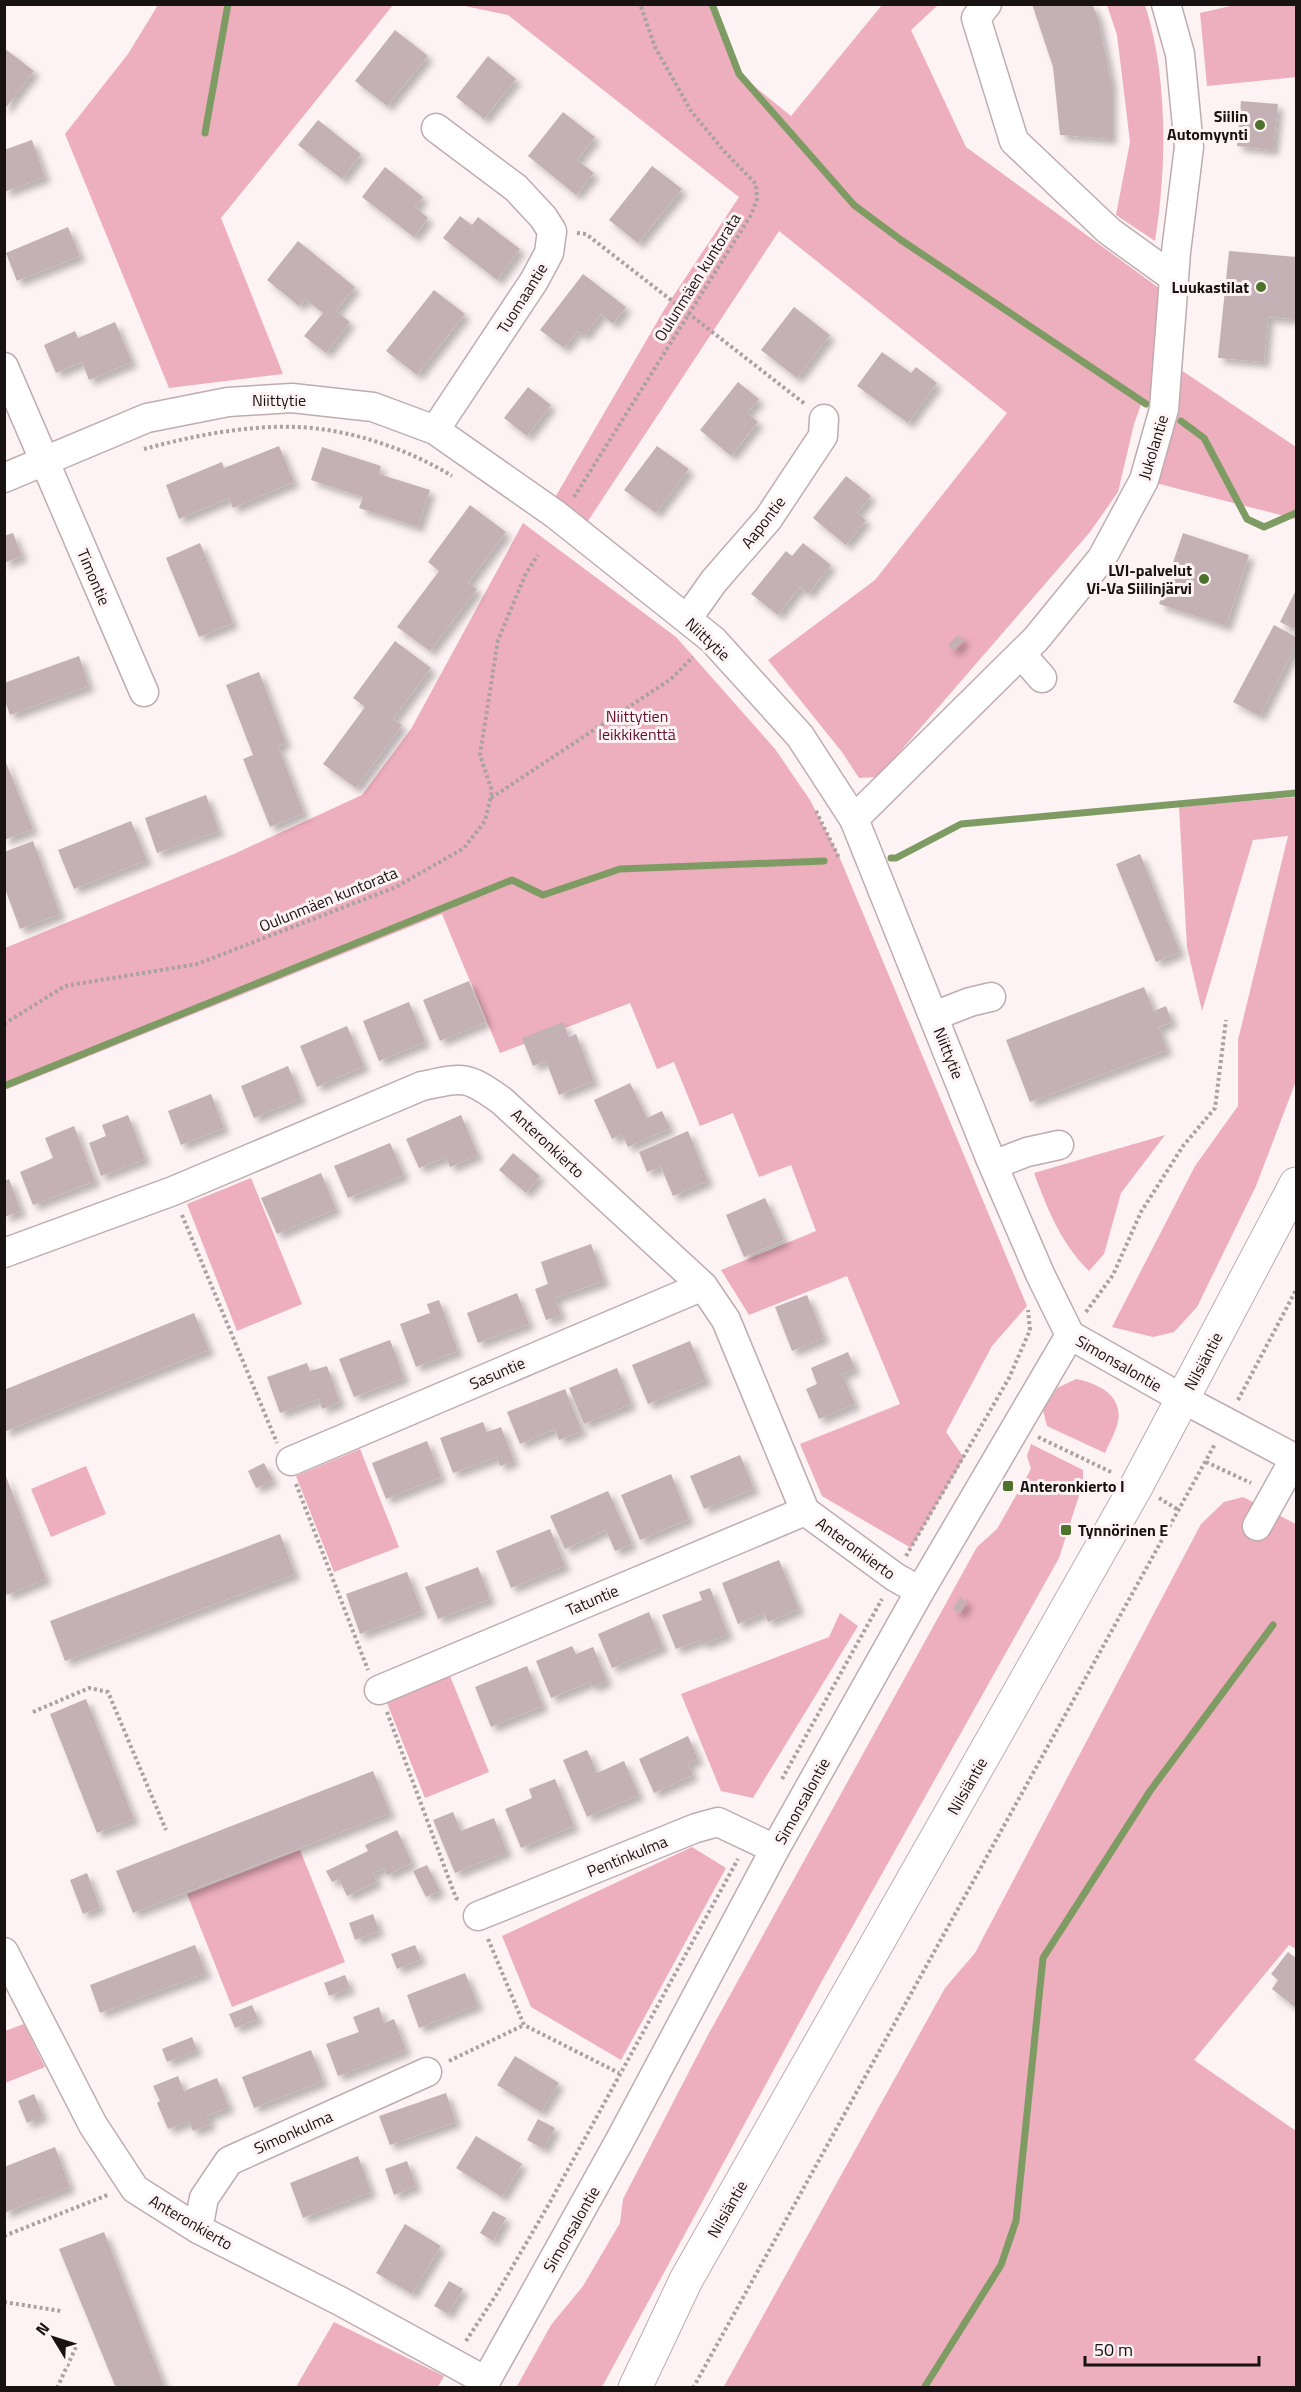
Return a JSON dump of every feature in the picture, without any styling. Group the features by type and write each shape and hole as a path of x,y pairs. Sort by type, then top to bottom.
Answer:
{"main road":[{"name":"Nilsiäntie","path":"635,2388 686,2280 1137,1485 1296,1184"}],"street":[{"path":"987,4 976,18 1014,141 1109,231 1174,278"},
{"name":"Jukolantie","path":"854,819 1036,639 1102,558 1144,480 1164,409 1176,252 1189,147 1180,54 1166,4"},
{"path":"436,128 516,188 543,217 552,231"},
{"name":"Tuomaantie","path":"435,430 534,281 549,253 552,231"},
{"name":"Timontie","path":"4,367 144,692"},
{"name":"Niittytie","path":"4,478 147,418 228,402 292,398 373,407 435,430 555,514 687,619 713,640 800,736 854,819 993,1165 1040,1274 1070,1335"},
{"name":"Aapontie","path":"687,619 714,581 768,519 823,436 824,419"},
{"path":"1021,654 1042,678"},
{"path":"934,1016 970,1002 991,998"},
{"name":"Anteronkierto","path":"4,1253 173,1191 422,1086 456,1078 477,1083 502,1101 703,1286 726,1320 805,1511 895,1577 920,1592"},
{"path":"993,1165 1027,1152 1059,1145"},
{"name":"Sasuntie","path":"291,1461 703,1286"},
{"name":"Simonsalontie","path":"484,2384 620,2140 775,1849 920,1592 1070,1335 1227,1423 1296,1458"},
{"path":"1257,1526 1296,1458"},
{"name":"Tatuntie","path":"379,1690 805,1511"},
{"name":"Pentinkulma","path":"478,1916 696,1828 718,1822 775,1849"},
{"name":"Anteronkierto","path":"4,1952 93,2125 135,2189 198,2229 340,2301 452,2362 484,2384"},
{"name":"Simonkulma","path":"198,2229 204,2199 229,2161 427,2072"}],"path":[{"name":"Oulunmäen kuntorata","path":"571,501 751,215 757,199 756,184 724,151 692,111 655,47 640,4"},
{"path":"552,231 586,234 824,419"},
{"path":"136,453 230,431 297,427 356,436 429,462 457,479"},
{"path":"491,798 492,791 480,755 498,640 526,573 538,555"},
{"path":"686,648 700,664"},
{"path":"491,798 671,679 694,657"},
{"name":"Oulunmäen kuntorata","path":"4,1024 65,986 197,964 396,887 464,848 485,821 491,798"},
{"path":"814,808 843,867"},
{"path":"1070,1335 1113,1275 1142,1212 1183,1146 1215,1108 1226,1020"},
{"path":"173,1191 275,1441 291,1461 293,1478 369,1673 379,1690 456,1898 478,1916 524,2025 620,2073"},
{"path":"693,2388 1180,1511 1296,1290"},
{"path":"779,1785 1009,1378 1030,1330 1027,1306"},
{"path":"989,1413 1137,1485 1180,1511"},
{"path":"33,1712 89,1688 108,1692 166,1830"},
{"path":"452,2362 504,2282 592,2127 750,1837"},
{"path":"427,2072 524,2025"},
{"path":"4,2236 132,2185"},
{"path":"4,2302 61,2310"},
{"path":"57,2388 76,2347"}],"green space":[{"path":"1239,4 1296,5 1296,77 1207,86 1200,13"},
{"path":"158,5 393,5 221,218 283,374 169,388 65,134 128,54"},
{"path":"460,5 715,5 739,74 791,116 882,5 938,5 911,30 966,147 1174,299 1169,362 1296,447 1296,519 1144,480 1164,408 1142,402 1134,424 1118,492 1090,532 878,777 859,778 842,752 768,660 875,580 1007,413 779,231 584,527 553,501 664,310 739,197 508,15"},
{"path":"1107,5 1145,5 1153,33 1163,122 1162,183 1155,241 1116,215 1130,142 1117,35"},
{"name":"Niittytien leikkikenttä","path":"523,523 676,637 775,749 810,800 839,856 1027,1306 992,1346 946,1432 964,1458 911,1548 822,1496 800,1444 900,1404 847,1276 749,1315 721,1270 816,1231 791,1165 759,1177 733,1113 700,1126 674,1062 657,1069 630,1003 500,1053 442,914 5,1090 5,948 234,854 362,795 411,729"},
{"path":"1296,797 1296,1081 1256,1186 1197,1307 1174,1332 1153,1337 1112,1327 1195,1166 1238,1106 1238,1040 1288,836 1253,840 1202,1011 1187,947 1179,807"},
{"path":"1165,1135 1121,1193 1104,1254 1089,1271 1063,1237 1050,1213 1034,1173"},
{"path":"251,1178 302,1304 237,1331 187,1204"},
{"path":"1076,1379 1100,1387 1112,1397 1116,1404 1118,1421 1105,1453 1047,1426 1043,1410 1057,1388"},
{"path":"1031,1444 1083,1470 1083,1483 1059,1558 823,1979 602,2387 516,2388 551,2325 583,2286 620,2223 623,2199 708,2035 977,1547 997,1529 1031,1469 1027,1456"},
{"path":"360,1449 399,1547 334,1572 296,1476"},
{"path":"86,1466 106,1514 51,1537 31,1489"},
{"path":"1243,1497 1296,1524 1296,1949 1289,1945 1194,2060 1296,2131 1296,2387 723,2388 945,1988 975,1953 1201,1524 1224,1502"},
{"path":"840,1613 858,1626 753,1798 721,1791 681,1694 829,1637"},
{"path":"450,1676 489,1772 425,1798 387,1703"},
{"path":"692,1847 726,1868 621,2060 531,2007 502,1936"},
{"path":"300,1850 345,1962 232,2007 187,1894"},
{"path":"24,2024 45,2067 5,2083 5,2031"},
{"path":"334,2322 444,2376 438,2387 296,2387"}],"building":[{"path":"1032,4 1092,4 1098,18 1111,82 1111,139 1060,135 1053,67"},
{"path":"395,30 428,56 387,106 355,81"},
{"path":"4,48 34,71 4,110"},
{"path":"488,56 516,79 484,119 456,97"},
{"path":"1241,101 1278,104 1273,150 1237,146"},
{"path":"563,112 595,137 577,160 594,173 576,195 528,156"},
{"path":"318,120 361,154 342,179 298,145"},
{"path":"32,140 45,177 4,192 4,150"},
{"path":"652,166 682,189 638,243 609,220"},
{"path":"385,167 423,197 415,207 428,218 414,237 362,197"},
{"path":"460,216 472,225 478,217 520,249 497,280 443,238"},
{"path":"68,227 80,256 17,281 6,253"},
{"path":"298,241 355,287 336,311 350,322 326,353 304,336 323,313 305,299 299,306 267,280"},
{"name":"Luukastilat","path":"1229,251 1296,257 1296,319 1268,317 1264,362 1218,358"},
{"path":"583,274 626,307 613,324 601,314 584,336 577,331 564,348 540,330"},
{"path":"434,290 465,314 417,375 386,351"},
{"path":"794,307 830,335 797,378 761,350"},
{"path":"115,322 132,362 89,380 82,362 56,373 44,345 75,331 78,338"},
{"path":"882,352 911,373 916,367 937,383 908,423 857,386"},
{"path":"738,382 759,399 747,413 758,422 731,456 700,430"},
{"path":"528,387 551,405 527,436 504,418"},
{"path":"279,446 294,482 233,508 229,498 179,519 166,485 222,462 224,468"},
{"path":"657,446 689,469 656,513 624,490"},
{"path":"322,447 381,466 379,474 430,490 418,527 359,508 363,497 311,480"},
{"path":"846,476 871,496 857,513 866,520 846,545 813,518"},
{"path":"470,505 506,532 468,583 477,589 430,651 397,627 439,571 428,562"},
{"path":"13,533 22,556 4,563 4,536"},
{"name":"LVI-palvelut Vi-Va Siilinjärvi","path":"1183,533 1249,555 1226,626 1159,604"},
{"path":"200,543 233,623 199,637 166,558"},
{"path":"803,543 831,565 808,594 800,587 778,615 751,594 786,551 792,556"},
{"path":"1296,590 1296,625 1294,629 1280,622"},
{"path":"1274,625 1296,637 1296,645 1260,716 1233,702"},
{"path":"958,635 964,640 954,651 948,645"},
{"path":"395,641 431,668 393,719 402,725 356,788 323,764 365,707 353,698"},
{"path":"79,656 89,686 10,715 4,698 4,683"},
{"path":"259,672 286,743 278,746 304,813 270,827 243,759 253,755 226,685"},
{"path":"4,758 33,829 4,840"},
{"path":"206,795 219,831 157,853 145,818"},
{"path":"131,821 147,860 74,889 58,850"},
{"path":"33,841 60,914 20,929 4,886 4,852"},
{"path":"1140,854 1180,952 1156,962 1116,864"},
{"path":"469,981 486,1022 440,1041 423,1000"},
{"path":"1144,987 1154,1011 1166,1006 1172,1022 1159,1027 1167,1050 1030,1102 1006,1040"},
{"path":"409,1002 425,1042 379,1061 363,1021"},
{"path":"563,1022 569,1037 576,1034 594,1081 559,1095 546,1061 533,1066 522,1038"},
{"path":"347,1026 364,1066 317,1087 300,1046"},
{"path":"288,1066 301,1098 254,1118 241,1086"},
{"path":"630,1083 647,1118 662,1111 670,1128 628,1147 622,1134 612,1139 594,1100"},
{"path":"211,1094 224,1128 181,1145 168,1111"},
{"path":"128,1115 145,1159 101,1176 89,1143 106,1136 102,1125"},
{"path":"461,1115 478,1155 450,1167 446,1157 419,1168 406,1139"},
{"path":"74,1126 95,1181 33,1205 20,1172 53,1158 45,1138"},
{"path":"688,1131 708,1181 673,1196 661,1167 647,1172 639,1152"},
{"path":"390,1143 404,1175 348,1198 334,1166"},
{"path":"513,1153 540,1176 526,1193 499,1170"},
{"path":"321,1173 336,1209 277,1234 261,1198"},
{"path":"9,1179 21,1211 4,1217 4,1181"},
{"path":"765,1198 784,1240 744,1257 726,1215"},
{"path":"591,1244 604,1281 555,1298 561,1315 546,1320 535,1289 548,1284 541,1262"},
{"path":"517,1293 529,1324 478,1343 467,1313"},
{"path":"807,1295 824,1338 792,1351 775,1307"},
{"path":"439,1300 458,1351 416,1367 400,1324 430,1313 427,1304"},
{"path":"194,1313 209,1350 4,1432 4,1390"},
{"path":"390,1340 404,1378 354,1397 339,1359"},
{"path":"690,1341 706,1380 648,1404 632,1365"},
{"path":"848,1352 855,1369 842,1374 855,1404 819,1419 806,1389 817,1384 811,1368"},
{"path":"307,1363 310,1371 327,1366 340,1402 322,1409 319,1399 280,1413 267,1377"},
{"path":"617,1368 631,1404 584,1424 569,1388"},
{"path":"565,1389 582,1431 559,1440 555,1429 520,1444 507,1412"},
{"path":"483,1422 487,1432 501,1427 514,1461 500,1466 497,1457 453,1473 440,1438"},
{"path":"427,1441 441,1477 386,1499 372,1463"},
{"path":"740,1455 754,1489 704,1509 690,1476"},
{"path":"264,1463 273,1480 256,1488 248,1471"},
{"path":"5,1474 46,1579 7,1595 4,1588"},
{"path":"671,1474 689,1519 640,1540 621,1495"},
{"path":"608,1491 632,1544 615,1551 606,1530 565,1549 550,1516"},
{"path":"550,1529 565,1566 511,1588 496,1551"},
{"path":"280,1534 295,1574 65,1661 50,1621"},
{"path":"779,1560 799,1609 768,1622 764,1613 738,1624 722,1583"},
{"path":"478,1567 490,1599 438,1619 425,1587"},
{"path":"407,1572 422,1611 360,1634 346,1594"},
{"path":"710,1588 728,1634 703,1644 701,1640 676,1649 662,1615 702,1600 699,1592"},
{"path":"960,1597 967,1602 960,1613 953,1609"},
{"path":"649,1612 663,1647 612,1668 598,1634"},
{"path":"572,1646 576,1654 593,1647 607,1681 592,1687 590,1682 551,1698 536,1661"},
{"path":"527,1666 543,1706 491,1727 475,1687"},
{"path":"86,1699 134,1819 97,1833 50,1714"},
{"path":"688,1736 698,1759 688,1764 693,1775 654,1793 639,1759"},
{"path":"587,1750 597,1773 624,1761 639,1795 587,1817 563,1760"},
{"path":"373,1771 390,1813 133,1913 116,1871"},
{"path":"555,1779 574,1826 521,1848 505,1809 532,1798 529,1789"},
{"path":"453,1812 461,1831 494,1818 507,1852 455,1873 433,1820"},
{"path":"397,1830 412,1863 387,1875 384,1868 373,1873 377,1882 347,1896 339,1879 332,1882 326,1871 368,1851 365,1845"},
{"path":"427,1865 440,1891 426,1897 413,1871"},
{"path":"87,1873 100,1907 83,1914 70,1880"},
{"path":"373,1914 379,1931 355,1940 349,1923"},
{"path":"195,1945 206,1973 100,2013 90,1985"},
{"path":"415,1945 421,1959 397,1969 391,1954"},
{"path":"1288,1952 1296,1958 1296,2008 1272,1989 1278,1980 1271,1974"},
{"path":"465,1973 478,2005 419,2028 407,1995"},
{"path":"345,1975 350,1988 329,1996 324,1983"},
{"path":"252,2005 258,2019 235,2028 229,2014"},
{"path":"379,2007 384,2023 394,2019 406,2050 338,2076 326,2044 359,2032 353,2017"},
{"path":"192,2037 197,2050 167,2062 162,2049"},
{"path":"311,2050 323,2081 254,2108 242,2077"},
{"path":"515,2056 559,2083 541,2112 497,2085"},
{"path":"178,2076 184,2091 217,2078 229,2107 207,2116 211,2124 193,2131 189,2121 168,2129 157,2103 160,2101 153,2086"},
{"path":"446,2093 456,2122 390,2145 379,2116"},
{"path":"34,2094 43,2116 27,2123 18,2101"},
{"path":"538,2119 555,2128 544,2149 527,2140"},
{"path":"476,2136 522,2164 502,2197 456,2168"},
{"path":"55,2147 70,2187 4,2213 4,2167"},
{"path":"358,2156 371,2192 303,2218 290,2183"},
{"path":"407,2161 416,2186 394,2195 385,2169"},
{"path":"493,2211 506,2218 493,2241 480,2233"},
{"path":"405,2224 441,2246 412,2294 376,2273"},
{"path":"104,2232 165,2388 116,2388 59,2249"},
{"path":"449,2281 463,2289 448,2314 434,2306"}],"waterway":[{"path":"205,133 228,4"},
{"path":"712,4 739,74 854,205 901,240 1146,404"},
{"path":"1181,421 1204,438 1247,519 1264,527 1296,513"},
{"path":"891,858 896,858 961,824 1296,793"},
{"path":"4,1086 512,880 543,895 620,869 824,861"},
{"path":"924,2388 1001,2265 1016,2221 1043,1958 1150,1791 1273,1625"}],"place":[{"name":"Siilin Automyynti","path":"1260,125"},
{"name":"Luukastilat","path":"1261,287"},
{"name":"LVI-palvelut Vi-Va Siilinjärvi","path":"1204,579"},
{"name":"Anteronkierto I","path":"1008,1486"},
{"name":"Tynnörinen E","path":"1066,1530"}]}
